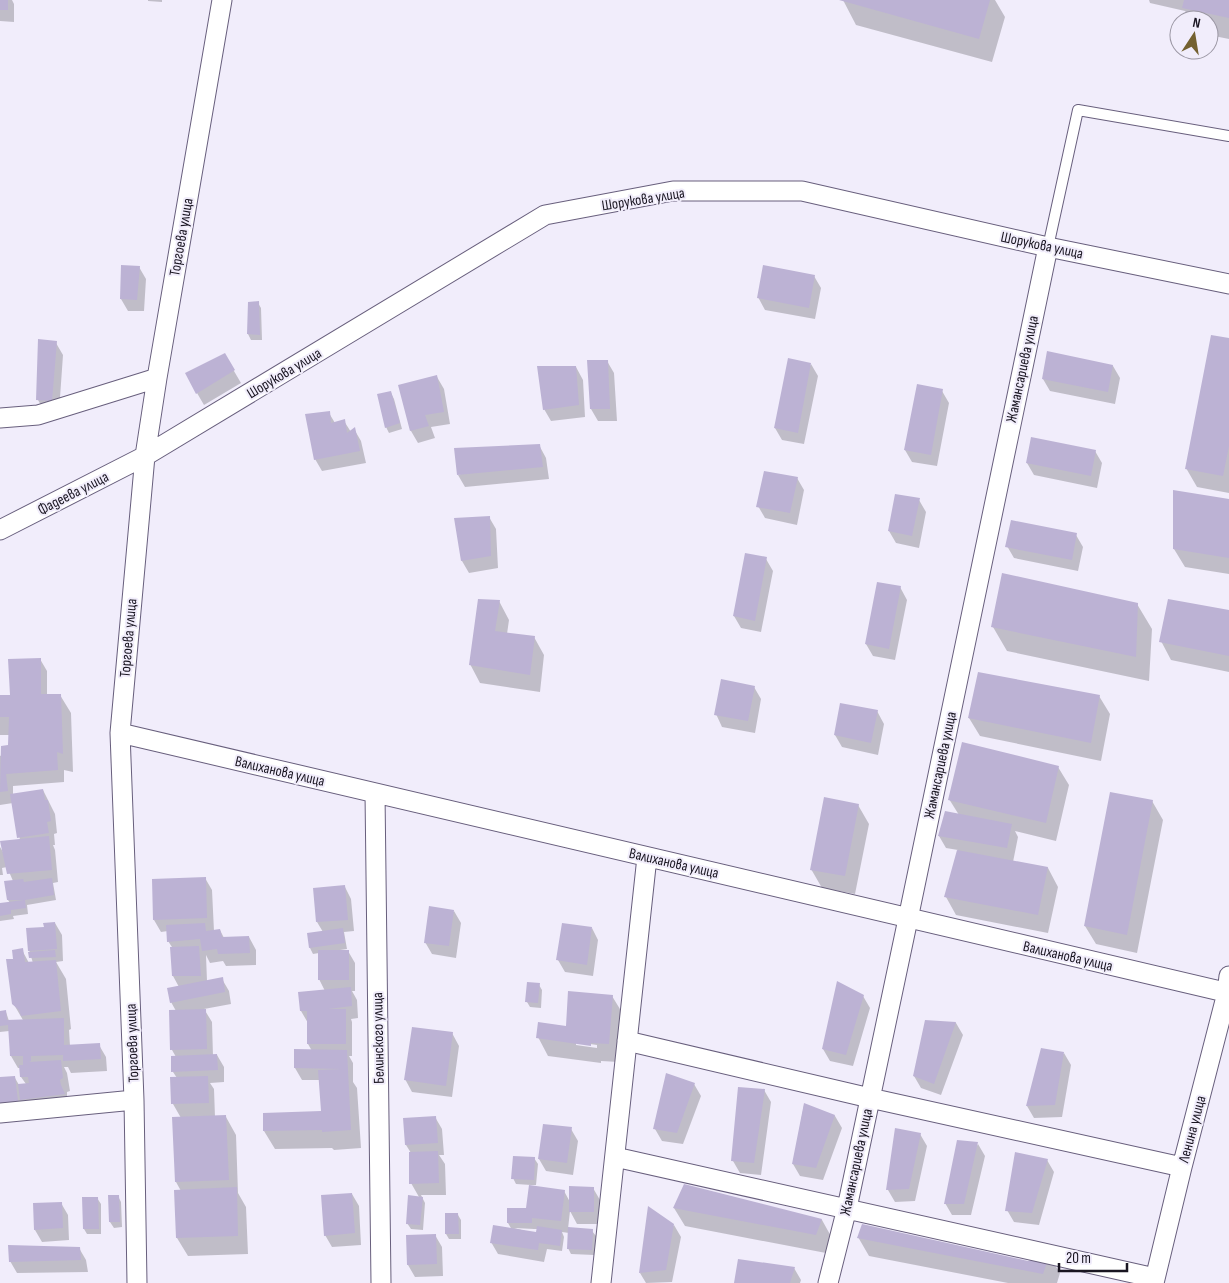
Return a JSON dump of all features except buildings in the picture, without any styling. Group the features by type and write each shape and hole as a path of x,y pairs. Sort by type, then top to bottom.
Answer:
{"street":[{"name":"Торгоева улица","path":"137,1283 134,1100 120,733 145,456 222,0"},
{"name":"Шорукова улица","path":"145,456 545,215 673,191 802,191 1048,247 1229,284"},
{"name":"Жамансариева улица","path":"828,1283 847,1208 1048,247"},
{"path":"0,418 38,415 157,378"},
{"name":"Фадеева улица","path":"0,530 145,456"},
{"name":"Валиханова улица","path":"120,733 908,919 1228,987"},
{"name":"Белинского улица","path":"375,793 381,1283"},
{"path":"601,1283 647,857"},
{"name":"Ленина улица","path":"1154,1280 1228,987"},
{"path":"627,1041 870,1098 1182,1166"},
{"path":"0,1113 134,1100"},
{"path":"615,1157 847,1208 1154,1280"}],"lane":[{"path":"1048,247 1078,110 1229,136"}]}
